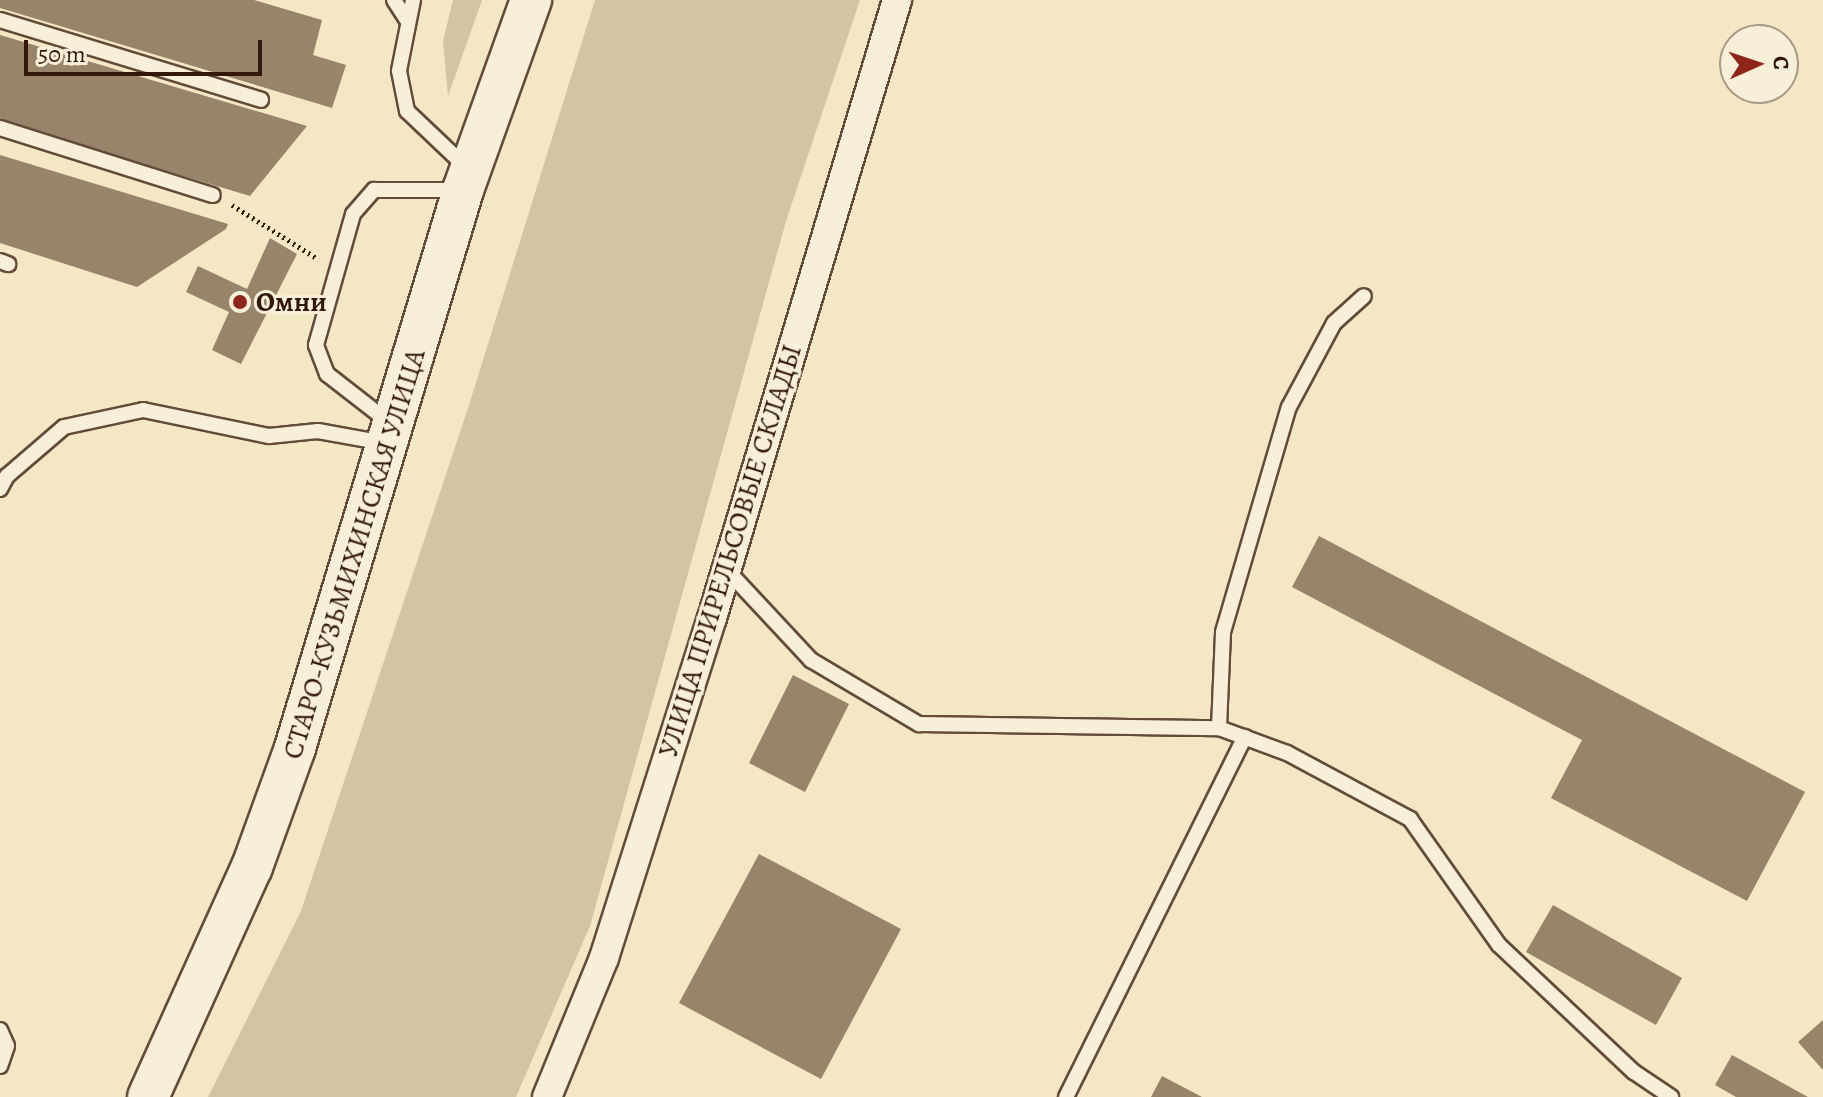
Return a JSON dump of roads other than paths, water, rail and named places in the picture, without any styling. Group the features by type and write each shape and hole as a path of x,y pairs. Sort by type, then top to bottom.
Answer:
{"main road":[{"name":"СТАРО-КУЗЬМИХИНСКАЯ УЛИЦА","path":"148,1097 252,867 295,748 467,180 531,0"}],"street":[{"name":"УЛИЦА ПРИРЕЛЬСОВЫЕ СКЛАДЫ","path":"547,1097 604,958 726,569 897,0"}],"lane":[{"path":"394,0 407,20"},
{"path":"413,0 399,71 407,111 467,180"},
{"path":"0,20 261,100"},
{"path":"0,128 213,195"},
{"path":"392,435 327,374 316,345 353,214 374,190 467,180"},
{"path":"1219,728 1223,632 1284,421 1334,323 1364,296"},
{"path":"0,489 7,476 64,427 143,410 269,436 318,431 392,435"},
{"path":"726,569 811,660 919,724 1219,728 1287,753 1410,819 1499,945 1634,1072 1671,1097"},
{"path":"1066,1097 1245,737"},
{"path":"0,1030 7,1046 0,1066"}],"place":[{"name":"Омни","path":"240,302"}]}
